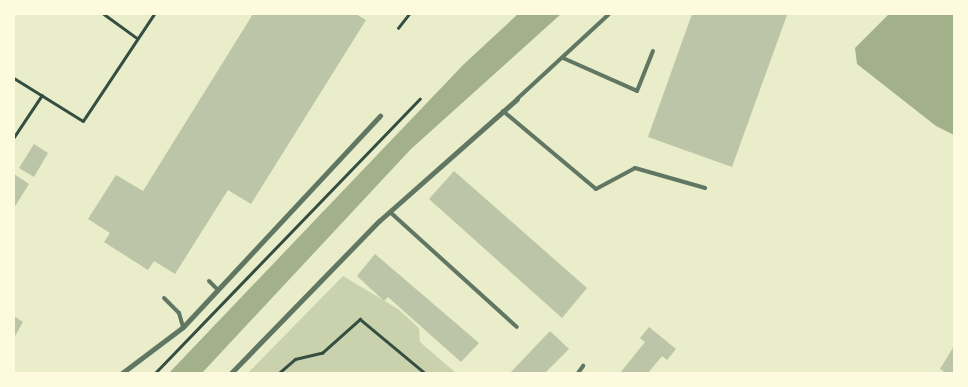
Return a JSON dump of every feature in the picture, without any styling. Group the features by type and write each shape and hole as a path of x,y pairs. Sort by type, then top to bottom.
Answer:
{"street":[{"path":"232,373 390,212 517,99"},
{"path":"122,373 183,327 380,116"}],"lane":[{"path":"517,99 609,14"},
{"path":"563,58 637,92 653,51"},
{"path":"503,111 596,189 635,168 705,188"},
{"path":"390,212 517,327"},
{"path":"209,281 218,290"},
{"path":"164,298 179,313 183,327"},
{"path":"578,373 584,366"}],"path":[{"path":"104,14 138,38"},
{"path":"14,78 82,121 154,14"},
{"path":"398,28 409,14"},
{"path":"14,137 42,95"},
{"path":"155,373 420,99"},
{"path":"279,373 295,359 322,354 360,319 425,373"}],"shaded area":[{"path":"518,14 561,14 411,149 202,373 169,373 464,64"},
{"path":"889,14 954,14 954,135 936,126 857,64 855,48"},
{"path":"343,276 398,309 419,328 420,342 456,373 248,373"}],"building":[{"path":"253,14 356,14 366,20 251,204 228,190 175,274 154,261 148,270 104,242 110,233 88,219 116,175 143,191"},
{"path":"692,14 787,15 732,167 648,137"},
{"path":"34,144 48,153 34,177 19,168"},
{"path":"454,171 587,288 562,318 429,199"},
{"path":"14,174 29,184 14,208"},
{"path":"375,254 479,343 461,362 388,297 384,301 357,276"},
{"path":"14,316 23,322 14,338"},
{"path":"649,327 676,349 667,360 662,356 648,373 620,373 645,342 640,338"},
{"path":"550,331 569,349 545,373 510,373"},
{"path":"954,346 954,373 946,373 940,369"}]}
